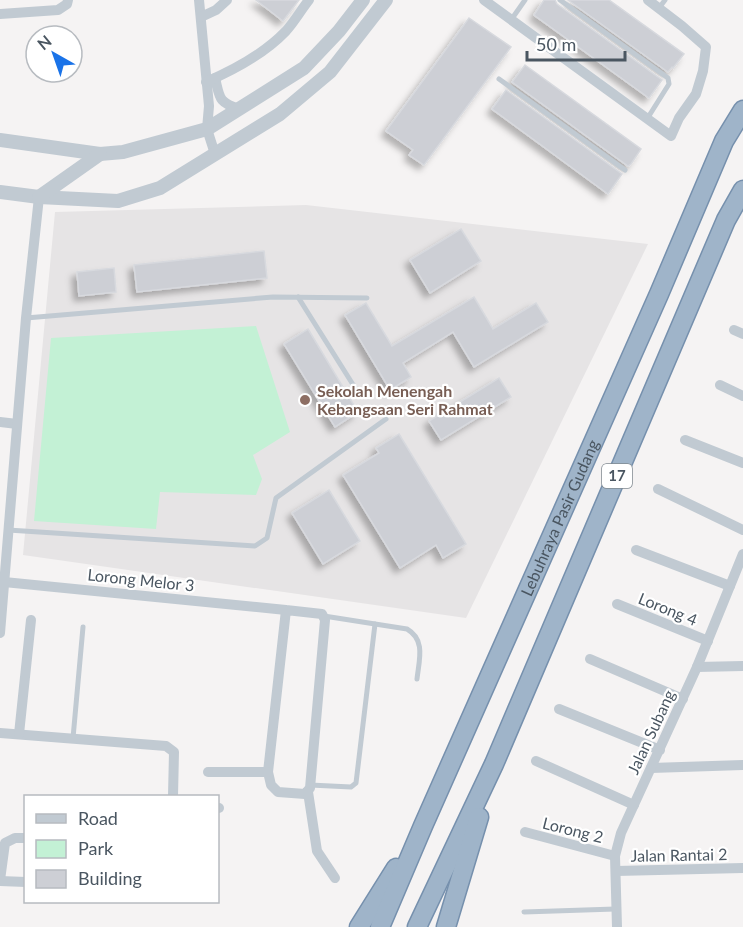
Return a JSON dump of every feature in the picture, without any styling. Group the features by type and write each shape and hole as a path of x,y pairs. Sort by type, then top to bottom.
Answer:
{"highway":[{"name":"Lebuhraya Pasir Gudang","path":"380,927 724,141 743,110"},
{"name":"17","path":"417,927 494,764 726,220 743,190"},
{"path":"430,927 494,764"},
{"path":"446,927 494,764"},
{"path":"359,927 423,826"}],"street":[{"path":"0,14 58,10 67,4 68,0"},
{"path":"200,0 211,80 207,129 215,154"},
{"path":"201,17 227,0"},
{"path":"211,80 273,44 288,29 309,0"},
{"path":"0,140 100,154 123,152 207,129 304,68 339,31 363,0"},
{"path":"0,192 39,197 118,201 160,188 280,114 330,72 386,0"},
{"path":"484,0 671,135 679,118 696,94 703,71 706,46 682,26 662,4 648,0"},
{"path":"211,80 220,100 224,104 239,109"},
{"path":"0,633 26,318 39,197 100,154"},
{"path":"720,385 743,396"},
{"path":"0,422 18,424"},
{"path":"685,440 743,464"},
{"path":"658,489 743,530"},
{"path":"636,550 730,586"},
{"name":"Jalan Subang","path":"617,927 615,856 621,832 683,699 743,554"},
{"name":"Lorong Melor 3","path":"4,582 286,610 324,616"},
{"name":"Lorong 4","path":"617,604 708,641"},
{"path":"286,610 268,772 271,785 278,792 305,794 309,788"},
{"path":"324,616 309,788 317,852 335,878"},
{"path":"19,734 31,620"},
{"path":"590,659 683,699"},
{"path":"697,667 743,666"},
{"path":"559,709 660,750"},
{"path":"0,733 166,746 174,752 173,795"},
{"path":"536,761 634,805"},
{"path":"651,768 743,765"},
{"path":"208,772 268,772"},
{"name":"Lorong 2","path":"525,832 615,856"},
{"path":"24,838 15,838 5,843 0,880 24,882"},
{"name":"Jalan Rantai 2","path":"616,871 743,868"}],"lane":[{"path":"511,20 525,0"},
{"path":"560,0 668,78 669,84 647,118"},
{"path":"499,79 625,170"},
{"path":"26,318 273,297 367,298"},
{"path":"298,297 357,391"},
{"path":"9,530 255,546 267,538 276,498 386,419"},
{"path":"324,616 407,629 418,637 421,647 417,679"},
{"path":"309,788 351,787 356,783 375,624"},
{"path":"73,738 83,627"},
{"path":"524,912 615,909"}],"shaded area":[{"name":"Sekolah Menengah Kebangsaan Seri Rahmat","path":"306,205 648,244 466,618 23,555 55,212"}],"green space":[{"path":"256,326 290,432 253,455 262,479 256,495 160,492 156,529 34,521 51,338"}],"building":[{"path":"256,0 299,0 283,21"},
{"path":"544,0 555,0 557,4 662,80 649,98 534,15"},
{"path":"568,0 609,0 684,54 668,72"},
{"path":"469,18 511,47 424,165 409,155 413,150 386,131"},
{"path":"525,65 641,149 631,164 628,166 512,82"},
{"path":"506,90 622,174 608,194 492,109"},
{"path":"461,229 481,261 430,293 410,260"},
{"path":"264,251 267,278 137,292 134,265"},
{"path":"114,268 116,292 79,296 77,272"},
{"path":"474,297 493,329 536,303 548,322 474,367 453,332 403,363 411,377 390,390 345,315 366,303 392,346"},
{"path":"308,329 358,412 335,427 284,344"},
{"path":"499,378 511,397 441,440 429,421"},
{"path":"399,434 466,544 443,558 436,545 400,568 343,475 379,453 376,448"},
{"path":"329,490 360,541 323,564 292,513"}],"place":[{"name":"Sekolah Menengah Kebangsaan Seri Rahmat","path":"305,400"}]}
